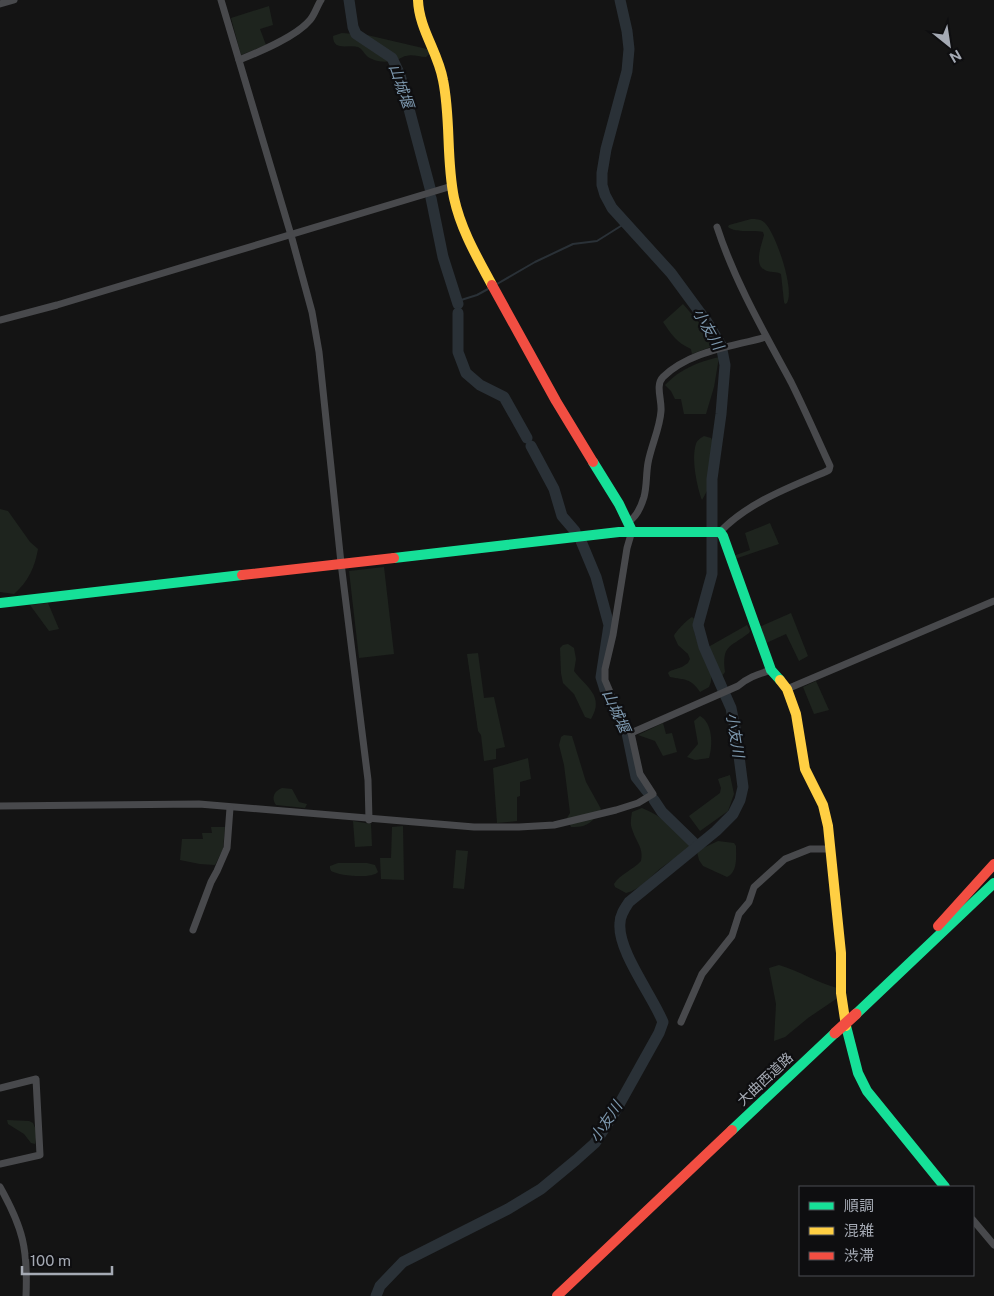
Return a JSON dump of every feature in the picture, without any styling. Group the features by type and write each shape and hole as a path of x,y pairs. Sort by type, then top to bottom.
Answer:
{"main road":[{"path":"418,0 422,20 440,66 445,100 452,186 458,216 466,237 556,401 619,504 630,526"},
{"path":"0,603 341,563 630,526 720,532 771,670 787,689 796,714 805,769 822,805 828,826 840,953 841,993 848,1036 858,1073 867,1091 945,1186"},
{"path":"876,994 994,864"},
{"name":"大曲西道路","path":"557,1296 994,883"},
{"path":"951,924 994,888"}],"street":[{"path":"0,4 14,0"},
{"path":"220,0 291,235 312,312 318,345 341,563 368,780 369,820"},
{"path":"239,60 264,50 302,28 314,15 321,0"},
{"path":"0,320 57,305 452,186"},
{"path":"717,227 744,292 804,408 830,466 825,472 774,494 728,523 720,532"},
{"path":"0,806 199,804 230,808 325,814 369,820 474,827 528,827 554,826 616,810 653,794 640,774 631,733 608,690 605,669 613,635 630,526 644,496 647,466 661,412 660,384 662,379 688,360 704,353 766,337"},
{"path":"787,689 994,601"},
{"path":"631,733 738,686 744,680 771,670"},
{"path":"193,930 210,882 227,848 230,808"},
{"path":"681,1022 702,974 732,936 739,914 749,902 754,887 785,859 810,849 829,848"},
{"path":"0,1088 36,1079 40,1155 0,1164"},
{"path":"0,1187 12,1207 22,1231 25,1245 26,1296"},
{"path":"974,1221 994,1245"}],"shaded area":[{"path":"269,6 273,25 260,29 266,45 241,55 231,18"},
{"path":"342,33 367,35 427,49 430,53 426,57 408,55 393,61 378,61 368,57 358,47 339,46 336,44 333,36"},
{"path":"757,219 765,223 779,250 786,275 789,296 785,304 781,274 765,270 760,264 759,254 764,235 763,232 740,231 728,227 729,225"},
{"path":"683,304 701,325 713,346 692,354 691,349 678,341 663,322"},
{"path":"719,357 714,387 706,414 684,414 681,399 675,399 665,385 690,367"},
{"path":"704,436 711,438 713,442 707,491 702,500 694,457 697,443"},
{"path":"0,509 8,511 30,542 38,549 30,574 14,594 0,592"},
{"path":"770,523 779,544 735,559 733,556 750,550 745,533"},
{"path":"384,567 394,654 359,658 349,571"},
{"path":"48,603 59,629 49,631 30,605"},
{"path":"791,613 808,656 799,661 786,634 764,644 757,628"},
{"path":"692,617 696,620 694,628 695,637 711,670 709,687 700,692 691,682 670,677 668,673 682,667 690,659 688,654 678,645 674,636"},
{"path":"747,625 749,633 728,648 726,652 725,672 722,676 711,658 710,646"},
{"path":"568,644 574,648 576,659 574,671 595,698 595,711 591,719 585,717 574,694 563,683 560,648"},
{"path":"478,653 484,698 494,697 505,747 496,749 496,759 484,761 467,654"},
{"path":"816,681 829,710 814,714 803,687"},
{"path":"700,716 710,729 711,747 709,758 695,760 687,757 698,744 694,721"},
{"path":"663,723 666,734 672,733 677,752 663,756 655,741 638,735"},
{"path":"564,735 572,736 586,782 601,809 592,821 581,826 571,827 567,818 570,813 564,765 559,745 561,737"},
{"path":"528,758 531,779 520,782 520,796 517,797 517,821 497,823 493,768"},
{"path":"730,775 734,794 728,811 700,831 689,816 720,793 721,788 718,779"},
{"path":"282,788 292,789 299,802 307,804 305,808 276,805 274,795"},
{"path":"642,808 674,828 690,843 690,847 640,886 626,893 615,887 614,884 641,861 641,849 632,829 631,821 632,812"},
{"path":"353,821 371,824 372,846 355,847"},
{"path":"403,826 404,880 381,879 380,858 391,858 392,827"},
{"path":"211,827 225,827 223,849 215,865 180,860 182,839 203,839 202,833 212,833"},
{"path":"718,841 734,843 736,846 735,868 731,875 727,877 703,866 697,852"},
{"path":"456,850 468,851 464,889 453,888"},
{"path":"338,863 367,863 375,865 378,872 369,876 356,876 331,871 330,866"},
{"path":"779,965 837,988 836,999 785,1037 774,1041 776,1004 769,968"},
{"path":"7,1120 29,1121 33,1123 37,1132 35,1144 31,1143 24,1134 8,1124"}],"waterway":[{"name":"山城堰","path":"349,0 353,27 356,34 392,58 400,75 430,188"},
{"name":"小友川","path":"376,1296 380,1286 403,1262 508,1209 541,1189 595,1143 616,1110 659,1033 663,1022 624,946 620,923 624,909 629,902 716,831 733,814 740,800 743,787 731,708 704,647 698,625 712,574 712,479 721,414 725,365 721,345 707,322 671,273 612,208 602,185 606,149 627,71 629,49 620,0"},
{"name":"山城堰","path":"431,198 443,257 458,304"},
{"path":"497,284 535,262 573,244 597,241 624,224"},
{"path":"458,301 488,289"},
{"name":"山城堰","path":"458,313 458,352 466,373 480,385 504,397 527,438"},
{"name":"山城堰","path":"531,446 554,489 562,516 575,531"},
{"name":"山城堰","path":"581,541 596,577 609,625 601,677 606,693 627,733 636,777 647,791"},
{"name":"山城堰","path":"654,800 662,812 697,846"}],"traffic: fast":[{"path":"593,462 619,504 632,531"},
{"path":"394,558 619,532 720,532 771,670 780,680"},
{"path":"0,603 242,575"},
{"path":"856,1014 994,883"},
{"path":"846,1026 858,1073 867,1091 944,1186"},
{"path":"732,1130 835,1033"}],"traffic: slow":[{"path":"418,0 425,31 441,70 443,80 452,183 457,210 470,243 492,285"},
{"path":"780,680 787,689 796,714 805,769 823,805 828,826 841,953 841,993 846,1026"}],"traffic: jam":[{"path":"492,285 556,401 593,462"},
{"path":"242,575 394,558"},
{"path":"938,926 994,864"},
{"path":"835,1033 856,1014"},
{"path":"557,1296 732,1130"}]}
